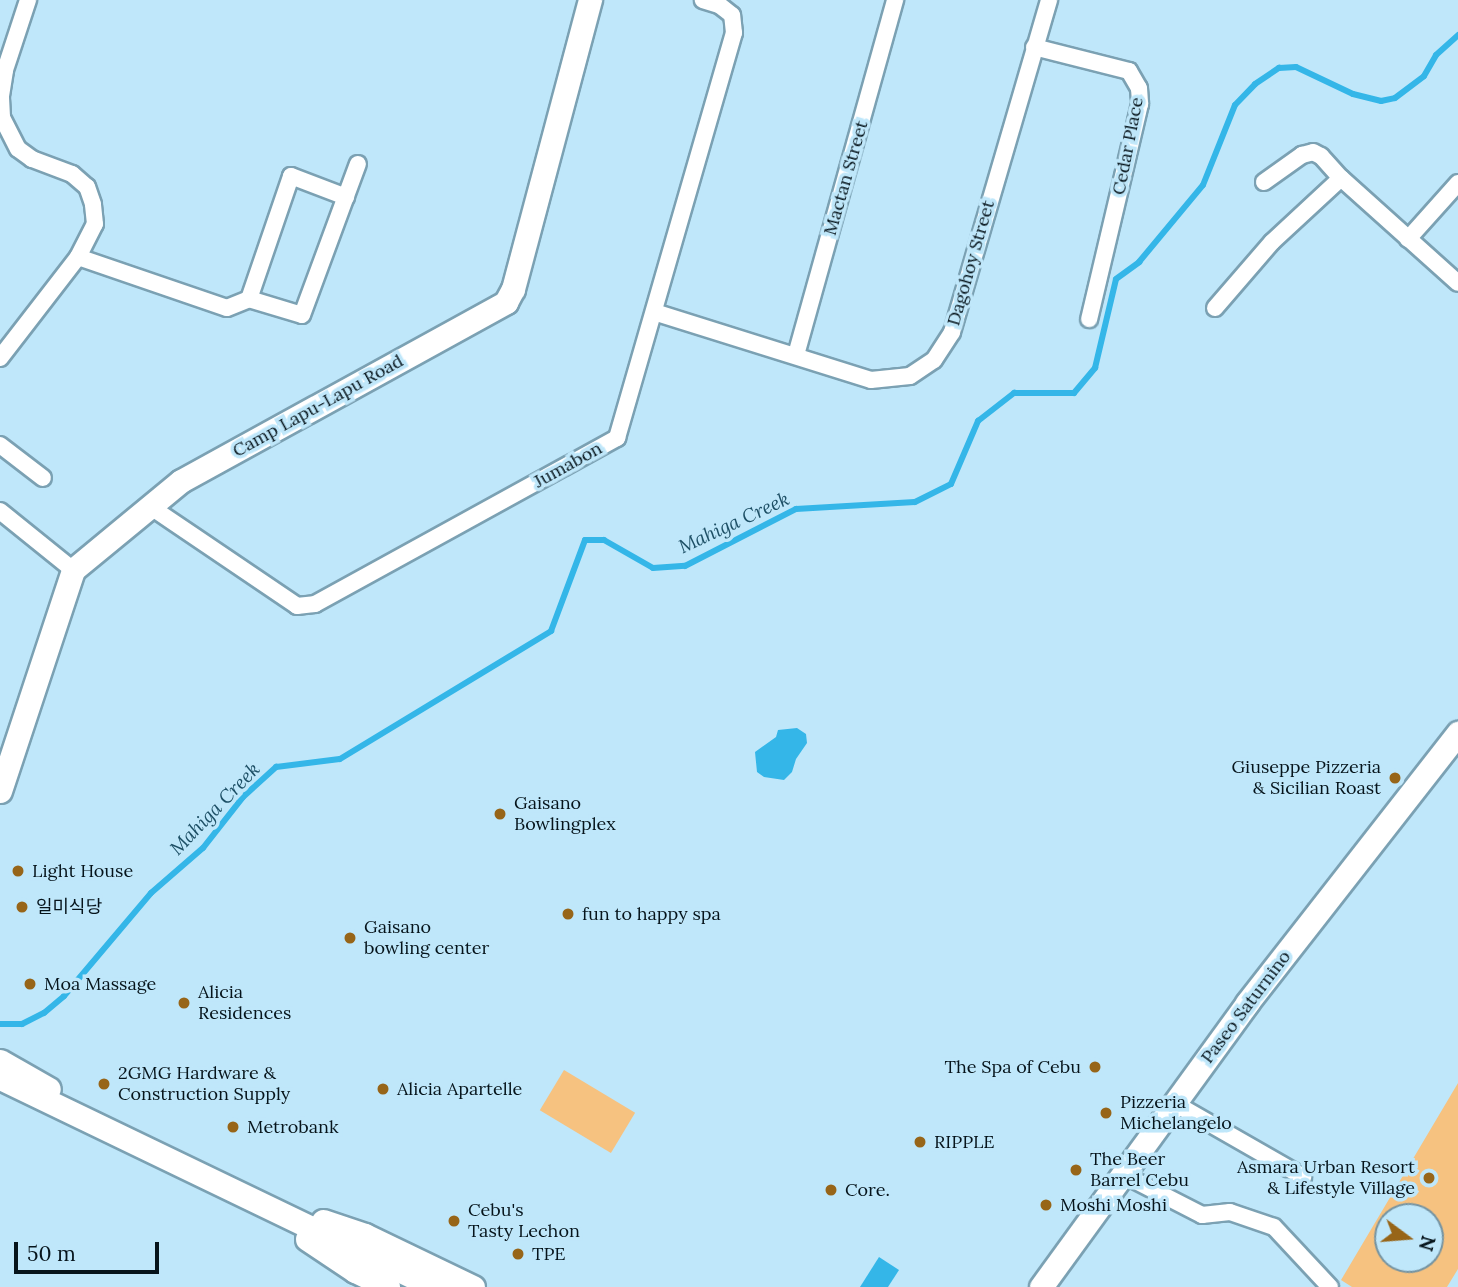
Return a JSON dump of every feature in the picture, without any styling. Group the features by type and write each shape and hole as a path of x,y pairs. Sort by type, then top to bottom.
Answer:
{"street":[{"path":"0,358 78,257 94,224 93,204 87,187 72,174 32,159 18,149 2,117 1,96 5,70 28,0"},
{"name":"Camp Lapu-Lapu Road","path":"73,569 148,505 181,481 506,302 513,289 590,0"},
{"name":"Jumabon","path":"148,505 297,606 315,604 617,438 734,33 732,15 719,5 703,0"},
{"name":"Mactan Street","path":"796,355 895,0"},
{"name":"Dagohoy Street","path":"654,312 871,380 910,376 934,360 952,332 1049,0"},
{"name":"Cedar Place","path":"1034,47 1129,71 1139,88 1140,104 1089,319"},
{"path":"1264,182 1302,155 1313,152 1321,156 1341,178 1458,283"},
{"path":"78,257 219,308 235,306 249,299 302,315 358,164"},
{"path":"249,299 291,176 346,197"},
{"path":"1215,308 1272,242 1341,178"},
{"path":"1408,239 1458,183"},
{"path":"0,445 43,478"},
{"path":"0,511 73,569 0,791"},
{"name":"Paseo Saturnino","path":"1041,1287 1174,1103 1360,856 1458,733"},
{"path":"0,1061 9,1086 130,1141"},
{"path":"9,1086 434,1287"},
{"path":"1174,1103 1303,1177"},
{"path":"1124,1175 1202,1214 1230,1212 1274,1227 1330,1287"},
{"path":"234,1192 347,1266 388,1287"},
{"path":"234,1192 365,1235 473,1287"}],"shaded area":[{"path":"564,1070 635,1113 611,1153 540,1110"},
{"name":"Asmara Urban Resort & Lifestyle Village","path":"1458,1083 1458,1269 1447,1287 1352,1287 1341,1280 1374,1224 1374,1273 1444,1273 1444,1203 1387,1203"}],"water":[{"path":"797,728 806,734 807,743 796,759 792,772 784,780 764,777 757,772 755,752 776,737 778,730"},
{"path":"879,1257 899,1270 888,1287 860,1287"}],"waterway":[{"name":"Mahiga Creek","path":"0,1024 22,1024 44,1013 64,996 151,893 203,848 243,797 276,767 340,759 551,631 585,540 604,540 653,568 685,566 796,509 915,502 951,484 978,421 1014,393 1074,393 1095,368 1116,279 1139,262 1203,185 1235,105 1255,84 1279,68 1296,67 1353,94 1381,101 1395,98 1424,76 1436,55 1458,35"}],"place":[{"name":"Giuseppe Pizzeria & Sicilian Roast","path":"1395,778"},
{"name":"Gaisano Bowlingplex","path":"500,814"},
{"name":"Light House","path":"18,871"},
{"name":"일미식당","path":"22,907"},
{"name":"fun to happy spa","path":"568,914"},
{"name":"Gaisano bowling center","path":"350,938"},
{"name":"Moa Massage","path":"30,984"},
{"name":"Alicia Residences","path":"184,1003"},
{"name":"The Spa of Cebu","path":"1095,1067"},
{"name":"2GMG Hardware & Construction Supply","path":"104,1084"},
{"name":"Alicia Apartelle","path":"383,1089"},
{"name":"Pizzeria Michelangelo","path":"1106,1113"},
{"name":"Metrobank","path":"233,1127"},
{"name":"RIPPLE","path":"920,1142"},
{"name":"The Beer Barrel Cebu","path":"1076,1170"},
{"name":"Asmara Urban Resort & Lifestyle Village","path":"1429,1178"},
{"name":"Core.","path":"831,1190"},
{"name":"Moshi Moshi","path":"1046,1205"},
{"name":"Cebu's Tasty Lechon","path":"454,1221"},
{"name":"TPE","path":"518,1254"}]}
